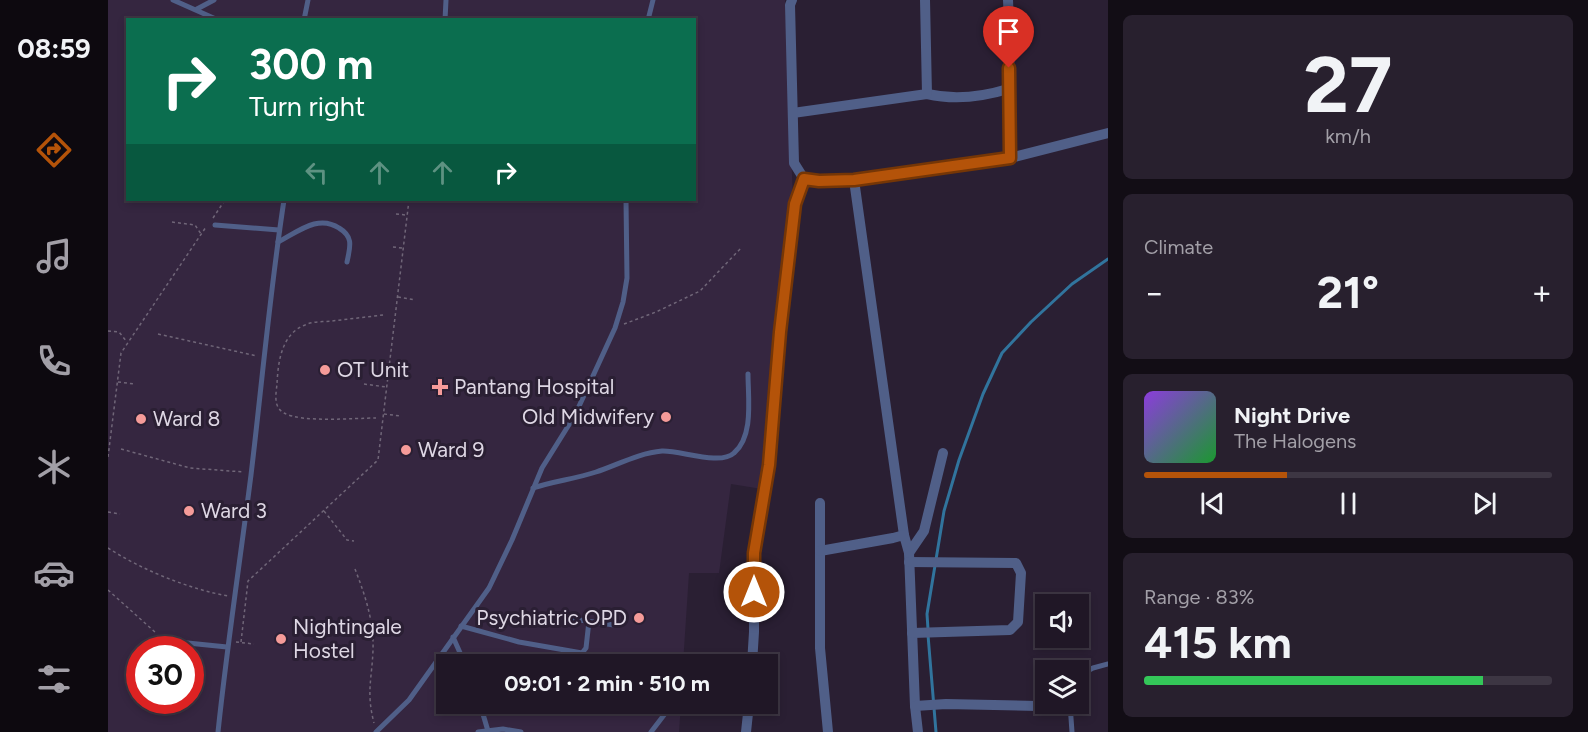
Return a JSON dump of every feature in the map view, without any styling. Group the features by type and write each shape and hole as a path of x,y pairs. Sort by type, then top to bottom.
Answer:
{"street":[{"path":"792,0 790,5 794,163 804,179"},
{"path":"925,0 927,94"},
{"path":"1008,0 1010,158"},
{"path":"793,113 927,94 953,98 983,95 1008,89"},
{"path":"804,179 854,180 1010,158 1108,133"},
{"path":"753,654 754,553 769,465 780,332 795,204 804,179"},
{"path":"854,180 909,558 917,633 921,706 918,732"},
{"path":"909,558 924,531 943,453"},
{"path":"820,503 820,648 828,732"},
{"path":"820,551 904,535"},
{"path":"909,558 940,563 1016,563 1021,573 1018,622 1010,630 917,633"},
{"path":"921,706 946,704 1035,706"},
{"path":"746,732 748,714"}],"lane":[{"path":"173,0 214,18"},
{"path":"196,9 214,0"},
{"path":"304,18 308,0"},
{"path":"446,0 446,18"},
{"path":"648,18 653,0"},
{"path":"218,732 284,201"},
{"path":"376,732 409,700 489,588 533,488 551,452 574,415 615,328 623,302 627,278 627,201"},
{"path":"278,242 318,221 331,222 345,231 350,238 347,262"},
{"path":"214,225 279,230"},
{"path":"533,488 593,473 650,453 664,451 716,458 731,456 740,448 747,432 748,374"},
{"path":"552,616 614,625"},
{"path":"461,626 519,642 582,653 586,648 589,621"},
{"path":"453,637 461,654"},
{"path":"204,643 228,644"},
{"path":"1089,670 1108,664"},
{"path":"483,714 488,731"},
{"path":"651,732 664,714"},
{"path":"1071,714 1072,732"},
{"path":"478,732 503,729 521,732"}],"path":[{"path":"213,217 224,201"},
{"path":"241,642 248,581 378,460 409,201"},
{"path":"396,214 407,215"},
{"path":"172,222 195,225 201,234"},
{"path":"108,457 121,353 207,226"},
{"path":"393,247 403,248"},
{"path":"615,328 700,291 741,248"},
{"path":"397,297 415,300"},
{"path":"376,418 304,418 282,412 277,407 275,398 278,364 284,344 294,332 304,325 382,315"},
{"path":"108,330 120,332 128,343"},
{"path":"158,334 264,357"},
{"path":"117,382 135,384"},
{"path":"364,384 386,387"},
{"path":"383,414 400,416"},
{"path":"121,449 190,468 251,473"},
{"path":"324,510 347,540 354,541"},
{"path":"108,512 120,514"},
{"path":"108,548 135,565 150,571 214,593 235,597"},
{"path":"355,569 367,601 372,626 373,651 369,695 374,723"},
{"path":"108,590 154,633"},
{"path":"228,644 241,642 254,644"}],"shaded area":[{"name":"Pantang Hospital","path":"108,0 785,0 793,200 762,489 731,484 719,573 689,573 684,654 436,654 436,714 680,714 679,732 108,732"}],"waterway":[{"path":"928,629 927,614 944,511 959,460 983,394 1002,353 1072,284 1108,259"},
{"path":"928,635 936,732"}],"place":[{"name":"OT Unit","path":"325,370"},
{"name":"Pantang Hospital","path":"440,387"},
{"name":"Old Midwifery","path":"666,417"},
{"name":"Ward 8","path":"141,419"},
{"name":"Ward 9","path":"406,450"},
{"name":"Ward 3","path":"189,511"},
{"name":"Psychiatric OPD","path":"639,618"},
{"name":"Nightingale Hostel","path":"281,639"}],"route":[{"path":"754,592 754,553 769,465 780,332 795,204 804,179 854,180 1010,158 1009,68"}]}
